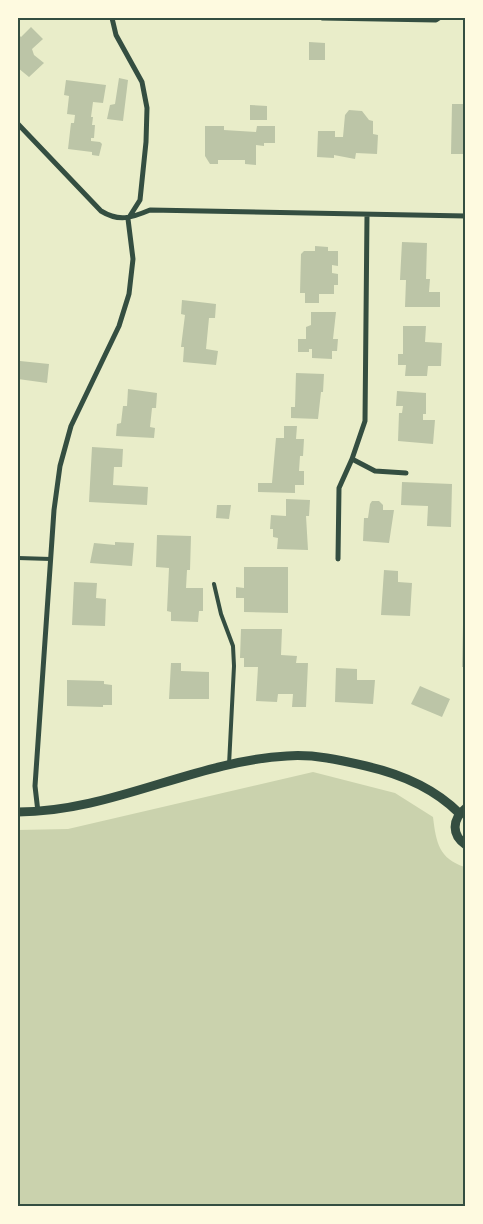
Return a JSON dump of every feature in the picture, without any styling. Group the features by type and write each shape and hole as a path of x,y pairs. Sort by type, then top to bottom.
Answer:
{"street":[{"path":"38,812 35,786 51,559 60,466 71,426 118,326 129,294 133,258 128,219 140,200 146,142 147,108 142,82 116,36 112,18"},
{"path":"322,18 436,20 439,18"},
{"path":"18,124 100,211 110,217 128,219 150,210 466,216"},
{"path":"338,560 339,488 352,459 364,421 367,214"},
{"path":"352,459 375,471 406,474"},
{"path":"18,812 38,812 99,801 229,765 288,756 318,756 381,769 429,789 462,811 455,829 457,837 466,845"}],"lane":[{"path":"18,558 51,559"},
{"path":"214,584 220,614 233,646 234,666 229,765"}],"green space":[{"path":"313,772 395,793 433,817 440,848 449,859 465,867 465,1206 18,1206 18,830 68,829"}],"building":[{"path":"31,27 43,39 32,49 34,55 44,63 29,77 18,68 18,34 21,37"},
{"path":"309,42 325,43 325,60 309,60"},
{"path":"119,78 128,80 123,121 107,119 110,105 115,104"},
{"path":"66,80 106,85 103,103 93,102 91,117 93,117 92,125 95,125 94,138 91,138 91,141 102,144 99,156 92,155 92,152 68,149 71,123 74,123 75,115 67,114 69,96 64,95"},
{"path":"452,104 466,104 464,154 451,154"},
{"path":"250,105 267,106 267,120 250,120"},
{"path":"349,110 362,111 369,120 373,121 373,134 378,135 377,154 356,153 355,159 334,155 334,158 317,157 318,131 335,131 335,137 343,137 345,115"},
{"path":"205,126 224,126 224,130 256,132 257,126 275,126 275,143 264,143 264,146 256,145 256,165 245,164 245,160 218,160 218,164 210,164 205,156"},
{"path":"402,242 427,243 426,279 430,279 429,292 440,292 440,307 405,307 406,280 400,280"},
{"path":"315,246 328,247 328,251 338,251 338,266 332,265 332,273 338,274 338,285 334,285 334,294 319,294 319,303 305,303 305,293 300,293 301,254 304,251 315,251"},
{"path":"182,300 216,304 215,318 209,318 206,349 218,351 216,365 183,362 184,347 181,347 185,315 181,314"},
{"path":"311,312 336,312 333,339 338,339 337,351 332,351 332,359 312,358 312,349 309,349 309,352 298,352 298,339 306,339 306,327 311,325"},
{"path":"403,326 426,326 425,342 442,343 441,366 428,366 427,376 405,376 406,365 398,365 398,354 403,354"},
{"path":"20,361 49,364 47,383 18,379"},
{"path":"296,373 324,374 318,419 291,418 291,407 295,407"},
{"path":"128,389 157,393 156,408 152,408 150,427 155,428 154,438 116,436 117,424 121,423 123,406 127,406"},
{"path":"397,391 426,393 426,414 423,414 423,420 435,420 433,444 398,441 399,413 402,413 403,406 396,406"},
{"path":"284,426 297,426 296,439 304,439 303,456 300,456 299,471 304,471 304,485 295,485 295,493 258,492 258,483 272,483 276,438 284,438"},
{"path":"92,447 123,449 122,467 114,467 113,485 148,487 147,505 89,502"},
{"path":"402,482 452,484 451,527 427,526 428,506 401,505"},
{"path":"286,499 310,500 309,516 306,516 308,550 277,549 278,538 273,537 273,529 270,529 271,515 286,516"},
{"path":"372,501 379,501 383,505 383,510 394,510 389,543 363,541 364,518 368,518"},
{"path":"217,505 231,505 229,519 216,518"},
{"path":"157,535 191,536 190,570 187,570 186,588 203,588 203,611 199,611 198,622 171,621 171,612 167,611 169,568 156,567"},
{"path":"115,542 134,543 132,566 90,563 94,543 115,545"},
{"path":"244,567 288,567 288,613 244,612 244,598 236,598 236,587 244,588"},
{"path":"384,570 398,571 398,582 412,583 410,616 381,615"},
{"path":"74,582 97,583 96,598 106,599 105,626 72,625"},
{"path":"463,625 466,627 466,667 462,667"},
{"path":"241,629 282,629 281,655 297,656 296,663 308,663 306,707 292,707 293,694 278,694 277,702 256,701 258,667 244,667 244,658 240,658"},
{"path":"171,663 181,663 181,671 209,672 209,699 169,699"},
{"path":"336,668 357,669 357,680 375,680 373,704 335,702"},
{"path":"67,680 104,681 104,684 112,685 112,705 103,705 103,707 67,706"},
{"path":"420,686 450,699 442,717 411,704"}]}
